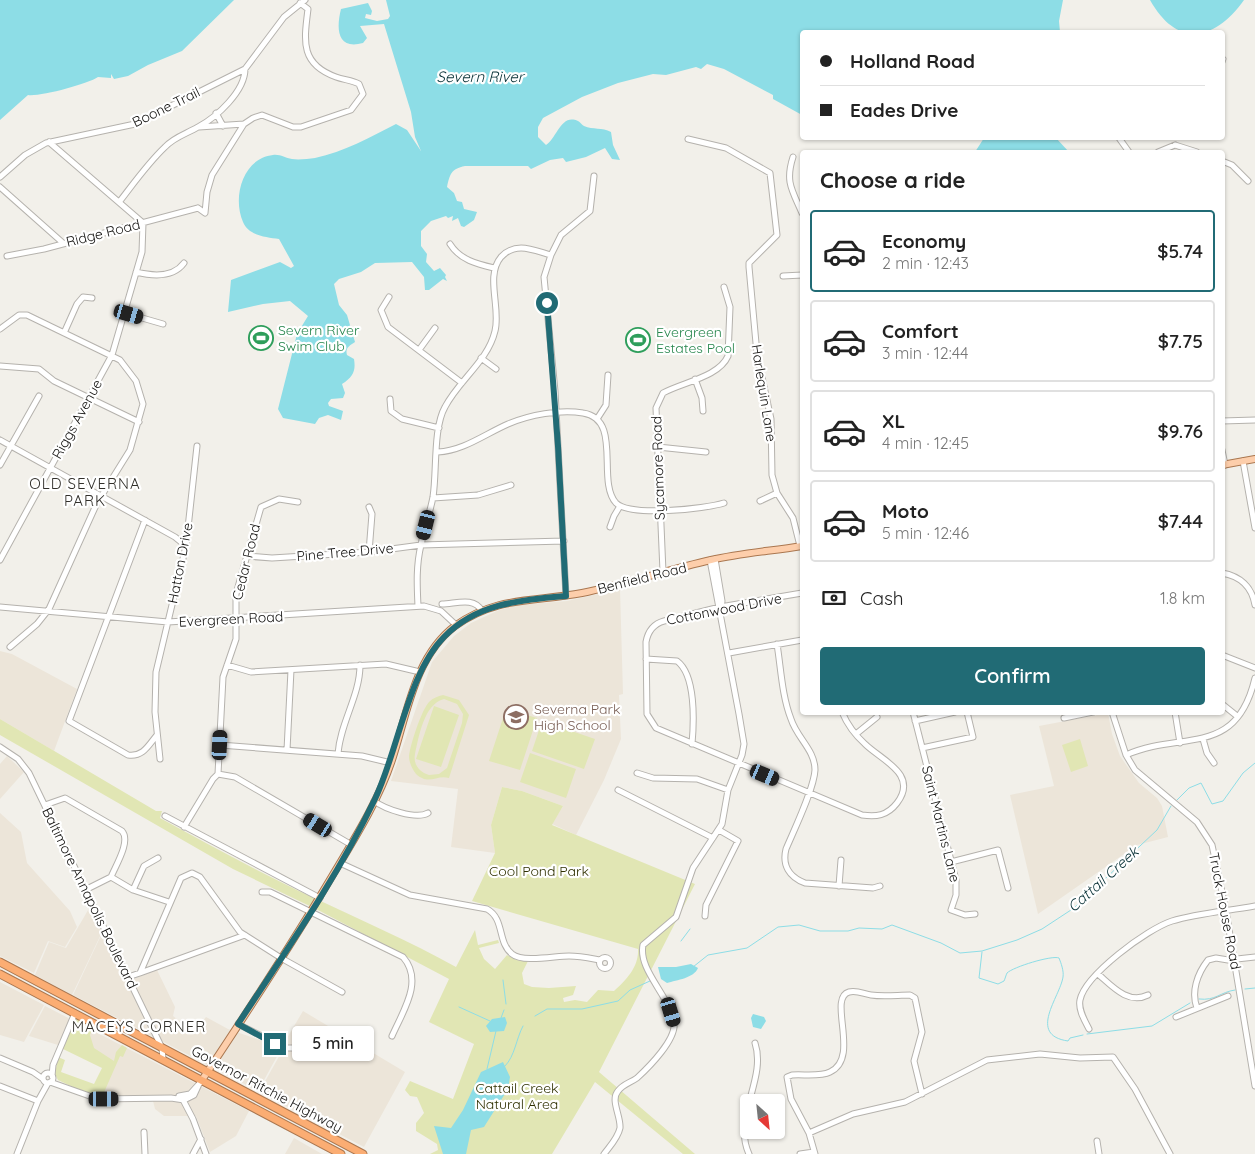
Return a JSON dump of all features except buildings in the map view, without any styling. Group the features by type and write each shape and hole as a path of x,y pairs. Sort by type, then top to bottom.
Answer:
{"highway":[{"name":"Governor Ritchie Highway","path":"0,962 363,1154"},
{"name":"Governor Ritchie Highway","path":"0,974 163,1059 201,1082 341,1154"}],"main road":[{"path":"1225,465 1255,459"},
{"name":"Benfield Road","path":"201,1082 320,898 340,863 374,801 391,763 420,672 436,645 456,626 482,611 511,601 566,596 713,560 800,546"}],"street":[{"path":"199,127 234,126 262,116 293,128 301,127 342,115 351,110 360,100 363,92 359,84 332,75 318,67 306,55 305,39 308,9 311,0"},
{"name":"Boone Trail","path":"0,177 25,155 49,142 135,124 245,69 284,17 303,2 308,9"},
{"path":"120,201 164,148 177,138 199,127 216,113 238,89 245,76 245,69"},
{"path":"216,113 223,126"},
{"path":"207,195 198,208 205,213 207,195 215,169 240,133 244,124"},
{"path":"234,126 240,133"},
{"name":"Harlequin Lane","path":"688,139 726,148 770,173 777,235 750,263 757,354 771,419 772,476 776,493 793,518 800,542"},
{"path":"1174,140 1175,145"},
{"path":"49,142 120,201 143,223"},
{"path":"1163,150 1175,145 1191,150"},
{"path":"793,157 788,177 789,184 800,209"},
{"path":"1225,162 1248,180"},
{"path":"566,596 556,414 544,276 551,255 564,232 581,221 590,211 594,176"},
{"path":"0,187 63,243"},
{"name":"Ridge Road","path":"7,256 44,250 63,243 198,208"},
{"name":"Riggs Avenue","path":"0,560 112,355 126,313 144,245 143,223"},
{"path":"450,244 455,252 466,259 494,268"},
{"path":"418,606 417,578 421,545 433,498 439,428 445,406 482,358 494,336 497,322 494,268 502,256 514,248 526,248 551,255"},
{"path":"136,272 161,275 177,271 184,263"},
{"path":"783,276 800,275"},
{"name":"Sycamore Road","path":"663,572 656,408 662,395 675,386 719,370 728,356 730,307 724,287"},
{"path":"64,333 79,301 83,297 92,298"},
{"path":"389,297 381,310 384,321 462,383"},
{"path":"126,313 163,324"},
{"path":"0,329 23,314 112,355 127,368 142,396 143,404 130,450 100,496 48,611 36,625 10,647"},
{"path":"419,350 435,328"},
{"path":"482,358 496,369"},
{"path":"0,366 39,369 54,381 139,422"},
{"path":"597,419 606,405 608,374"},
{"path":"695,378 702,398 703,411"},
{"path":"0,465 38,396"},
{"path":"390,400 391,411 399,418 439,428"},
{"path":"438,452 457,448 515,421 556,414 584,413 597,419 605,432 610,493 620,506 632,510 660,510 705,507 724,503"},
{"path":"1225,421 1255,420"},
{"path":"0,440 175,536 186,546"},
{"name":"Hatton Drive","path":"160,759 157,735 156,672 186,546 197,446"},
{"path":"658,447 706,452"},
{"path":"1243,461 1255,528"},
{"path":"433,498 478,495 510,485"},
{"path":"760,501 776,493"},
{"name":"Cedar Road","path":"218,774 223,678 236,640 236,594 246,556 261,507 279,499 298,502"},
{"path":"610,527 620,506"},
{"path":"369,507 372,514 369,552"},
{"path":"145,520 107,616 69,721 128,755 144,752 157,735"},
{"name":"Pine Tree Drive","path":"246,556 272,558 369,552 421,545 564,541"},
{"path":"604,1154 619,1129 615,1095 622,1086 637,1078 661,1052 670,1040 675,1023 668,1001 652,979 644,959 643,945 676,917 693,868 719,830 725,813 728,790 739,764 744,744 713,560"},
{"path":"1225,574 1244,582 1252,592 1255,605"},
{"name":"Cottonwood Drive","path":"800,593 720,607 664,620 655,625 647,638 647,714 650,722 656,728 692,744 862,815 878,816 894,807 899,800 902,787 898,770 892,763 873,752 856,734 844,715"},
{"path":"442,604 474,602 478,604 482,611"},
{"name":"Evergreen Road","path":"0,607 168,622 418,606 438,609 456,626"},
{"path":"729,653 800,640"},
{"path":"777,644 789,715 795,731 810,750 815,765 814,777 786,849 785,864 790,873 801,882 873,888 880,886"},
{"path":"1225,656 1255,668"},
{"path":"646,659 677,660 689,674 694,725 692,744"},
{"path":"227,665 251,672 360,665 392,665 420,672"},
{"path":"338,754 339,742 358,681 360,665"},
{"path":"287,750 291,670"},
{"path":"1126,755 1203,739 1223,730 1237,716 1249,698 1255,678"},
{"path":"1225,706 1237,716"},
{"name":"Saint Martins Lane","path":"914,715 957,891 951,910 964,915 975,914"},
{"path":"915,721 942,715"},
{"path":"922,748 973,737 969,715"},
{"path":"1064,718 1078,715"},
{"name":"Truck House Road","path":"1113,715 1126,755 1136,770 1197,822 1210,839 1235,960 1255,1086"},
{"path":"1175,715 1180,743"},
{"path":"856,734 877,717"},
{"path":"1203,739 1207,753 1214,763"},
{"path":"220,745 375,757 391,763"},
{"name":"Baltimore Annapolis Boulevard","path":"0,747 12,754 24,766 45,805 162,1048 163,1059"},
{"path":"637,773 653,778 697,778 728,790"},
{"path":"184,827 213,779 218,774 236,777 350,844"},
{"path":"618,790 713,838"},
{"path":"45,805 65,798 124,832 125,842 111,877 87,889"},
{"path":"374,801 384,808 400,812 420,816 428,813"},
{"path":"165,816 320,898"},
{"path":"705,916 706,905 738,841 719,830"},
{"path":"951,862 998,850 1008,888"},
{"path":"133,890 144,866 158,858"},
{"path":"839,886 841,860"},
{"path":"340,863 410,895 487,909 496,915 505,946 516,956 524,958 581,956 600,960"},
{"path":"140,973 169,902 182,877 195,874 200,877 236,927 245,935 281,958 342,992"},
{"path":"111,877 133,890 169,902"},
{"path":"262,892 270,892 398,953 407,961 412,973 413,984 392,1036"},
{"path":"1089,1029 1081,1011 1080,998 1098,974 1117,955 1158,927 1174,921 1255,906"},
{"path":"128,978 245,935"},
{"path":"1197,1008 1194,991 1206,962 1216,958 1235,960 1255,957"},
{"path":"1098,974 1126,996 1139,999 1148,996"},
{"path":"800,1154 814,1153 809,1133 791,1099 787,1077 827,1073 840,1063 845,1047 842,1027 842,998 847,992 856,991 872,995 910,995 915,998 922,1032 914,1061 922,1094"},
{"path":"1176,1016 1228,996"},
{"path":"18,1154 74,1013"},
{"path":"238,1024 284,1048 292,1048"},
{"path":"749,1154 744,1140 744,1128 756,1060 755,1043"},
{"path":"809,1133 853,1114 905,1102 987,1060 1040,1054 1080,1058 1113,1057 1135,1089 1170,1154"},
{"path":"0,1058 98,1099 182,1098 194,1095 201,1082"},
{"path":"46,1073 53,1065"},
{"path":"33,1072 46,1073"},
{"path":"46,1073 48,1079"},
{"path":"0,1086 38,1101"},
{"path":"182,1098 206,1154"},
{"path":"144,1132 145,1154"},
{"path":"193,1154 201,1139"},
{"path":"1097,1141 1099,1154"}],"shaded area":[{"name":"Severna Park High School","path":"620,589 623,694 619,695 621,739 604,780 576,835 552,824 563,806 522,791 502,787 491,825 495,853 451,847 458,789 391,781 432,662 454,636 471,623 497,611 517,605 567,601"},
{"path":"0,651 12,654 77,689 54,751 0,719"},
{"path":"1097,715 1108,715 1112,734 1120,756 1139,783 1157,798 1162,806 1168,837 1137,845 1038,914 1010,795 1054,786 1039,726"},
{"path":"7,756 24,772 0,799 0,764"},
{"path":"0,813 21,832 27,863 70,911 77,927 65,947 48,941 34,973 0,956"},
{"path":"91,905 103,930 72,995 35,975 49,942 66,948"},
{"path":"103,931 133,979 157,970 175,1007 173,1016 194,1032 206,1017 228,1029 260,1040 280,1051 258,1091 73,995"},
{"path":"0,982 44,1005 24,1042 0,1035"},
{"path":"45,1006 249,1111 236,1136 210,1152 196,1116 164,1116 155,1109 153,1101 101,1096 115,1064 70,1039 58,1045 29,1036"},
{"path":"303,1011 405,1072 364,1147 259,1092"},
{"path":"294,1138 322,1154 285,1154"}],"green space":[{"path":"443,695 459,700 469,715 449,778 425,779 416,774 412,768 409,758 410,751 426,706 432,699","holes":["444,699 457,704 463,714 462,723 447,768 439,774 425,774 420,770 415,761 423,722 437,702"]},
{"path":"434,706 459,715 441,767 416,759"},
{"path":"506,709 537,718 520,770 489,761"},
{"path":"0,719 156,811 162,811 160,818 235,859 403,939 456,967 475,930 478,945 498,940 499,943 479,948 484,959 495,969 507,955 516,960 528,961 522,973 524,984 532,987 576,986 573,995 563,998 564,1002 575,1000 587,1002 598,990 614,991 627,978 634,967 638,956 638,949 472,901 495,853 491,825 502,787 522,791 563,806 552,825 695,884 599,1072 695,1154 683,1154 595,1082 552,1154 430,1154 438,1150 437,1144 416,1131 416,1123 424,1113 417,1097 410,1096 405,1090 410,1081 453,1099 474,1044 429,1022 449,979 318,910 233,869 0,735"},
{"path":"542,721 595,739 584,769 532,751"},
{"path":"1080,739 1088,766 1071,772 1062,745"},
{"path":"530,753 576,769 566,798 520,782"},
{"path":"76,1019 92,1029 90,1035 94,1048 114,1061 116,1052 122,1045 127,1048 123,1057 120,1056 102,1097 96,1098 58,1080 55,1074 58,1057 65,1060 61,1072 94,1084 102,1068 61,1048"}],"water":[{"path":"0,0 234,0 182,51 148,65 128,76 114,79 111,74 111,78 98,77 63,89 28,95 0,120"},
{"name":"Severn River","path":"386,0 1063,0 1059,21 1060,30 800,30 800,114 773,99 773,95 724,69 707,64 701,69 696,67 666,75 653,74 618,83 582,97 543,118 538,127 538,137 546,145 563,123 572,119 578,121 583,126 611,132 613,145 620,160 612,159 605,148 586,157 566,162 563,158 550,160 531,169 528,166 465,166 454,171 450,175 447,187 454,193 457,201 462,202 464,209 477,212 474,220 464,227 461,226 458,218 452,221 453,216 448,218 446,216 431,221 421,231 421,246 427,254 426,262 434,271 440,268 446,275 447,281 443,279 429,290 425,290 424,277 412,262 375,263 361,272 339,279 334,284 339,305 347,315 355,342 347,349 347,355 354,359 355,367 349,379 342,384 345,393 343,398 331,399 328,403 329,406 343,411 341,420 328,415 319,418 315,424 283,418 278,409 297,334 308,316 290,301 263,304 228,312 231,280 280,262 291,268 294,266 279,239 258,235 246,227 240,212 240,191 247,171 254,163 263,158 276,155 292,159 315,158 357,144 396,124 407,130 421,151 415,137 411,112 384,24 360,26 367,38 363,43 348,43 343,41 340,36 341,9 368,3 372,11 371,15 366,14 365,18 377,21 388,19 390,16"},
{"path":"1150,0 1244,0 1232,14 1210,30 1180,30 1172,26 1161,16"},
{"path":"983,140 1058,140 1067,150 976,150"},
{"name":"Severn River Swim Club","path":"256,331 269,335 267,339 264,338 262,345 256,343 258,336 255,335"},
{"path":"691,964 698,968 689,976 667,983 661,979 658,967 676,967"},
{"path":"753,1014 764,1017 766,1021 761,1029 753,1027 751,1018"},
{"path":"505,1017 507,1023 504,1031 490,1032 486,1026 492,1019"},
{"path":"503,1062 510,1077 508,1089 484,1127 471,1130 466,1154 443,1154 434,1126 451,1128 463,1110 481,1072"}],"waterway":[{"name":"Cattail Creek","path":"1177,800 1189,788 1201,783 1212,804 1223,801 1243,773 1255,763"},
{"name":"Cattail Creek","path":"693,967 708,955 747,948 778,927 799,925 820,931 848,931 859,928 882,929 892,925 941,943 960,953 982,951 1017,940 1042,929 1074,908 1157,830 1171,806"},
{"path":"681,941 690,929"},
{"path":"982,952 979,978 998,984 1004,981 1007,973 1017,968 1041,960 1059,958 1063,977 1049,1014 1048,1023 1050,1031 1056,1037 1068,1041 1070,1038 1083,1035"},
{"name":"Cattail Creek","path":"503,980 506,1004"},
{"name":"Cattail Creek","path":"535,1016 547,1009 582,1009 618,1001 630,990 650,981"},
{"path":"1245,989 1255,988"},
{"path":"1199,999 1210,999 1235,990"},
{"path":"1087,1034 1152,1026 1190,1003"},
{"path":"459,1007 490,1021"},
{"name":"Cattail Creek","path":"501,1018 504,1010"},
{"name":"Cattail Creek","path":"505,1066 511,1057 523,1026"},
{"name":"Cattail Creek","path":"487,1069 496,1031"}],"place":[{"name":"Severn River Swim Club","path":"261,338"},
{"name":"Evergreen Estates Pool","path":"638,340"},
{"name":"Severna Park High School","path":"516,717"}],"district":[{"name":"OLD SEVERNA PARK","path":"85,492"},
{"name":"MACEYS CORNER","path":"139,1026"}],"route":[{"path":"275,1044 238,1024 316,904 374,801 391,763 420,672 430,653 452,629 482,611 511,601 566,596 552,349 547,303"}],"park label":[{"name":"Cool Pond Park","path":"539,871"},
{"name":"Cattail Creek Natural Area","path":"517,1096"}]}
